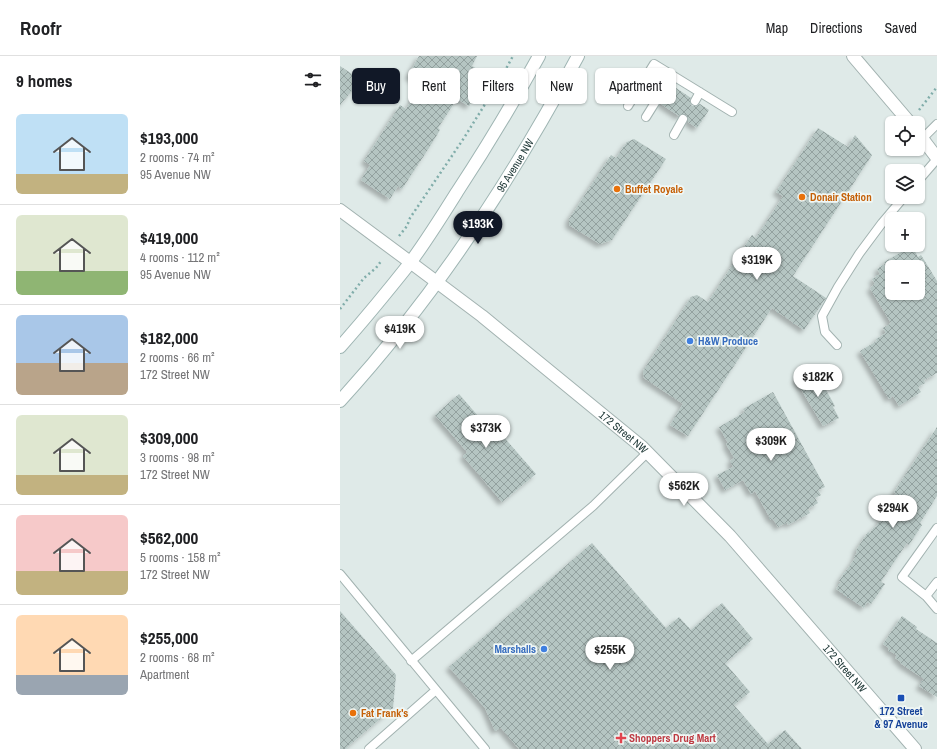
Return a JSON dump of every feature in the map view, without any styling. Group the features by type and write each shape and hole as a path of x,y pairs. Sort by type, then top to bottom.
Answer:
{"street":[{"path":"340,347 367,317 410,262 439,221 517,95 538,56"},
{"name":"95 Avenue NW","path":"340,401 393,340 438,282 497,195 547,113 578,56"},
{"path":"853,56 904,116"},
{"path":"925,143 937,159"},
{"name":"172 Street NW","path":"340,210 438,282 551,371 642,447 730,536 915,749"}],"lane":[{"path":"628,106 654,64 668,78 700,92 732,112"},
{"path":"695,101 700,92"},
{"path":"646,117 654,104"},
{"path":"674,135 683,119"},
{"path":"925,132 937,124"},
{"path":"925,173 937,159"},
{"path":"837,346 825,332 822,316 859,254 898,204"},
{"path":"411,661 592,506 647,452"},
{"path":"937,528 902,577 926,596 937,609"},
{"path":"340,574 485,749"},
{"path":"926,596 937,582"},
{"path":"369,749 436,690"}],"path":[{"path":"407,226 410,218 464,138 513,56"},
{"path":"915,116 937,87"},
{"path":"340,310 364,278 376,268"}],"building":[{"path":"419,56 477,56 472,66 475,68 468,68 468,104 470,104 469,106 460,101 460,68 412,68"},
{"path":"340,66 352,74 352,91 340,105"},
{"path":"676,88 691,98 690,101 692,106 700,104 709,110 697,128 688,122 686,114 679,116 661,104 676,104"},
{"path":"409,104 454,104 438,128 440,130 402,189 398,186 390,199 361,180 370,165 364,161 400,105 406,109"},
{"path":"818,128 848,147 855,135 872,155 793,276 826,298 804,330 772,308 688,436 670,425 683,404 644,378 643,371 691,297 697,295 708,302 752,235 756,238 783,196 776,192"},
{"name":"Buffet Royale","path":"634,139 666,159 612,240 600,244 569,225 569,219 611,155 616,158 627,142"},
{"path":"902,252 915,252 918,257 921,255 924,260 888,260"},
{"path":"925,262 937,281 937,373 924,380 925,383 918,387 921,392 899,406 893,396 889,399 860,351 877,341 876,339 886,333 883,328 891,323 870,288 875,284 872,279 880,274 877,269 885,264 885,300 925,300"},
{"path":"811,370 819,384 822,383 835,406 833,407 839,418 823,426 795,379"},
{"path":"773,392 825,487 818,490 821,495 815,498 818,503 808,509 810,513 788,525 787,522 778,527 773,519 771,520 755,491 751,494 743,480 725,490 717,475 733,467 730,461 734,458 719,427 745,412 743,409"},
{"path":"459,394 491,431 495,427 536,474 502,502 463,456 467,452 435,415"},
{"path":"937,427 937,496 920,523 922,525 909,545 907,543 881,582 885,584 871,604 867,602 864,608 836,589 841,582 839,581 855,558 857,552 856,550 868,532 870,533 874,527 875,528 894,500 892,499 896,493 894,492"},
{"path":"592,543 666,628 679,617 691,630 722,603 753,639 725,663 750,692 734,705 768,744 785,730 802,749 519,749 501,728 495,731 485,708 449,667"},
{"path":"340,611 396,675 393,708 345,749 340,749"},
{"path":"902,616 917,627 916,629 937,643 937,697 919,686 924,679 900,663 901,662 895,658 897,655 888,650 889,648 883,644"}],"place":[{"name":"Buffet Royale","path":"617,189"},
{"name":"Donair Station","path":"802,197"},
{"name":"H&W Produce","path":"690,341"},
{"name":"Marshalls","path":"544,649"},
{"name":"172 Street & 97 Avenue","path":"901,698"},
{"name":"Fat Frank's","path":"353,713"},
{"name":"Shoppers Drug Mart","path":"621,738"}]}
